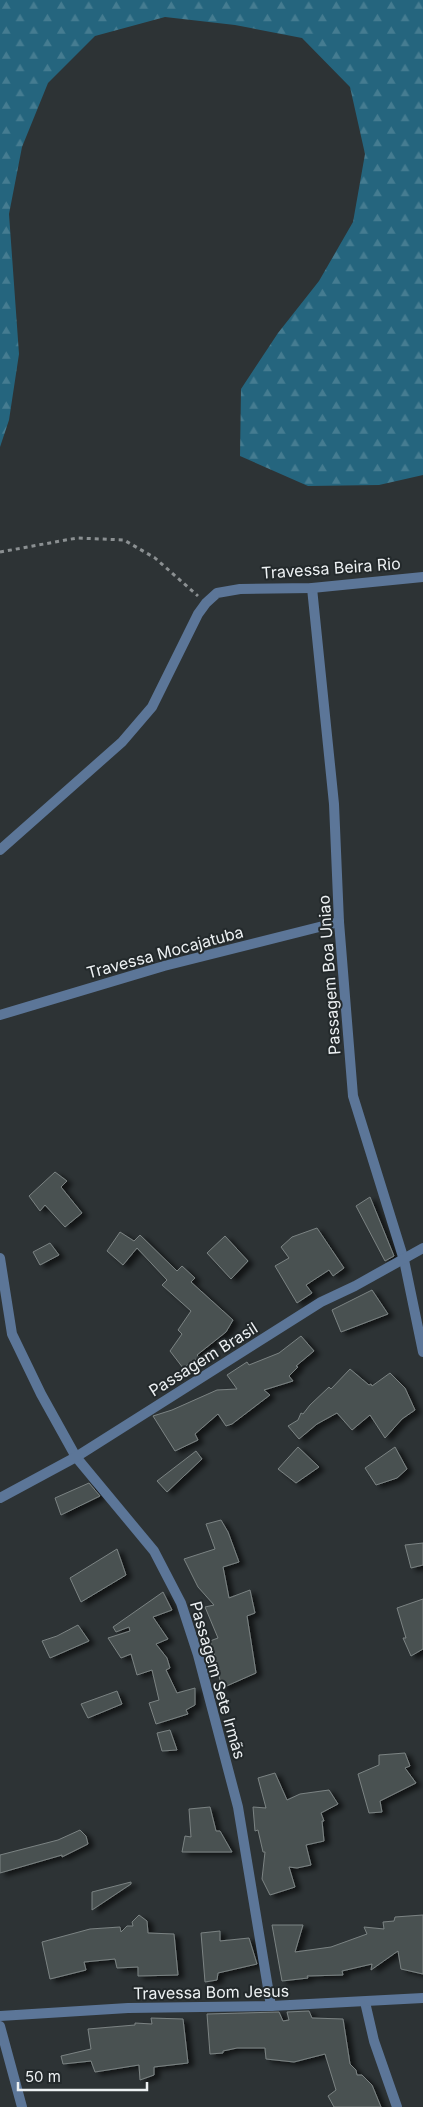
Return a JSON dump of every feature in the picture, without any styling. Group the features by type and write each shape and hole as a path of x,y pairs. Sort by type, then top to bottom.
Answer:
{"street":[{"name":"Travessa Beira Rio","path":"206,602 217,593 240,588 312,588 423,577"},
{"name":"Passagem Boa Uniao","path":"312,588 334,804 340,922 353,1096 404,1260 423,1352"},
{"path":"0,850 122,742 152,708 198,614 206,602"},
{"name":"Travessa Mocajatuba","path":"0,1015 164,966 340,922"},
{"name":"Passagem Brasil","path":"0,1498 76,1457 321,1302 404,1260 423,1248"},
{"name":"Passagem Sete Irmãs","path":"0,1258 12,1334 41,1394 76,1457 154,1551 182,1603 198,1655 238,1807 271,2006"},
{"name":"Travessa Bom Jesus","path":"0,2016 128,2008 271,2006 423,1998"},
{"path":"365,2002 374,2041 398,2107"},
{"path":"0,2026 22,2107"}],"path":[{"path":"0,552 77,538 124,540 155,558 206,602"}],"green space":[{"path":"0,0 423,0 423,475 379,485 308,486 240,456 241,389 278,333 319,281 353,222 365,154 350,87 302,38 235,25 165,17 95,36 48,83 22,147 9,214 19,354 9,420 0,447"}],"building":[{"path":"55,1172 67,1181 61,1187 82,1213 65,1227 45,1205 40,1211 29,1196"},
{"path":"370,1197 394,1256 385,1261 356,1206"},
{"path":"317,1228 344,1268 333,1276 329,1270 306,1285 312,1293 297,1303 275,1266 289,1258 281,1247 292,1237"},
{"path":"120,1232 134,1241 140,1235 177,1271 182,1266 195,1278 191,1282 233,1320 226,1332 197,1355 199,1357 183,1368 170,1351 182,1334 178,1330 191,1311 162,1285 167,1280 137,1248 123,1265 107,1251"},
{"path":"225,1236 248,1261 231,1279 207,1253"},
{"path":"50,1243 59,1255 40,1265 33,1252"},
{"path":"372,1290 388,1314 341,1332 332,1310"},
{"path":"301,1336 314,1351 296,1366 298,1367 289,1376 293,1381 264,1390 270,1395 232,1424 226,1426 218,1414 195,1434 198,1440 175,1451 153,1416 172,1410 217,1390 237,1389 227,1375 247,1362 249,1365 279,1353"},
{"path":"350,1369 372,1386 390,1373 405,1388 415,1410 402,1419 385,1438 370,1415 352,1430 337,1413 317,1424 299,1439 288,1426 298,1420 301,1413 303,1414 329,1387 331,1389"},
{"path":"298,1447 319,1467 296,1483 278,1469"},
{"path":"395,1447 407,1469 397,1478 376,1485 365,1468"},
{"path":"196,1451 202,1459 167,1492 157,1481"},
{"path":"89,1483 100,1496 61,1515 55,1498"},
{"path":"221,1520 228,1532 239,1562 223,1567 229,1598 250,1590 255,1613 247,1616 256,1673 222,1688 218,1672 220,1672 210,1641 218,1638 205,1607 214,1605 198,1587 184,1559 215,1549 206,1524"},
{"path":"423,1543 423,1565 411,1568 405,1545"},
{"path":"117,1549 126,1575 81,1602 70,1578"},
{"path":"163,1592 172,1610 153,1617 168,1639 156,1644 167,1658 170,1668 166,1670 177,1693 195,1688 195,1705 186,1710 188,1714 156,1724 149,1703 159,1700 152,1670 137,1675 131,1654 121,1658 108,1638 130,1631 129,1627 116,1632 113,1627"},
{"path":"423,1599 423,1649 411,1656 403,1638 406,1638 397,1608"},
{"path":"78,1625 89,1641 50,1658 42,1641 57,1636"},
{"path":"117,1691 122,1704 88,1718 81,1704"},
{"path":"170,1730 177,1750 162,1751 157,1733"},
{"path":"405,1753 410,1766 405,1768 416,1783 380,1801 382,1812 369,1813 358,1774 379,1765 379,1755"},
{"path":"275,1773 287,1800 300,1794 329,1790 338,1804 321,1813 324,1821 322,1821 324,1841 306,1845 311,1865 297,1868 289,1867 295,1887 270,1895 262,1879 265,1852 263,1852 258,1830 255,1831 253,1807 266,1808 258,1778"},
{"path":"210,1807 216,1831 220,1831 232,1852 182,1852 185,1836 191,1837 189,1809"},
{"path":"80,1830 86,1836 88,1844 62,1857 62,1855 0,1873 0,1855 58,1840"},
{"path":"131,1882 131,1884 92,1910 92,1892"},
{"path":"139,1915 147,1921 148,1933 174,1934 178,1975 138,1976 138,1967 117,1968 115,1959 84,1962 86,1970 50,1979 42,1942 90,1929 120,1927 121,1932 127,1926 133,1926 132,1922"},
{"path":"423,1915 423,1974 401,1969 398,1951 371,1970 372,1964 342,1971 343,1975 307,1976 308,1978 282,1981 272,1925 303,1925 295,1952 331,1947 367,1934 364,1927 384,1929 383,1922 394,1921 395,1917"},
{"path":"220,1931 220,1941 249,1938 257,1964 218,1973 217,1980 205,1982 201,1933"},
{"path":"309,2011 312,2018 343,2019 350,2064 356,2070 357,2075 362,2075 372,2085 381,2107 334,2107 328,2096 336,2090 325,2054 294,2062 266,2059 265,2048 237,2048 223,2051 223,2053 210,2054 207,2014 279,2012 283,2021 289,2020 287,2012"},
{"path":"151,2018 183,2019 188,2063 154,2067 154,2075 140,2080 139,2065 95,2072 91,2061 63,2064 61,2056 91,2049 88,2029 135,2025 135,2023 152,2024"}]}
